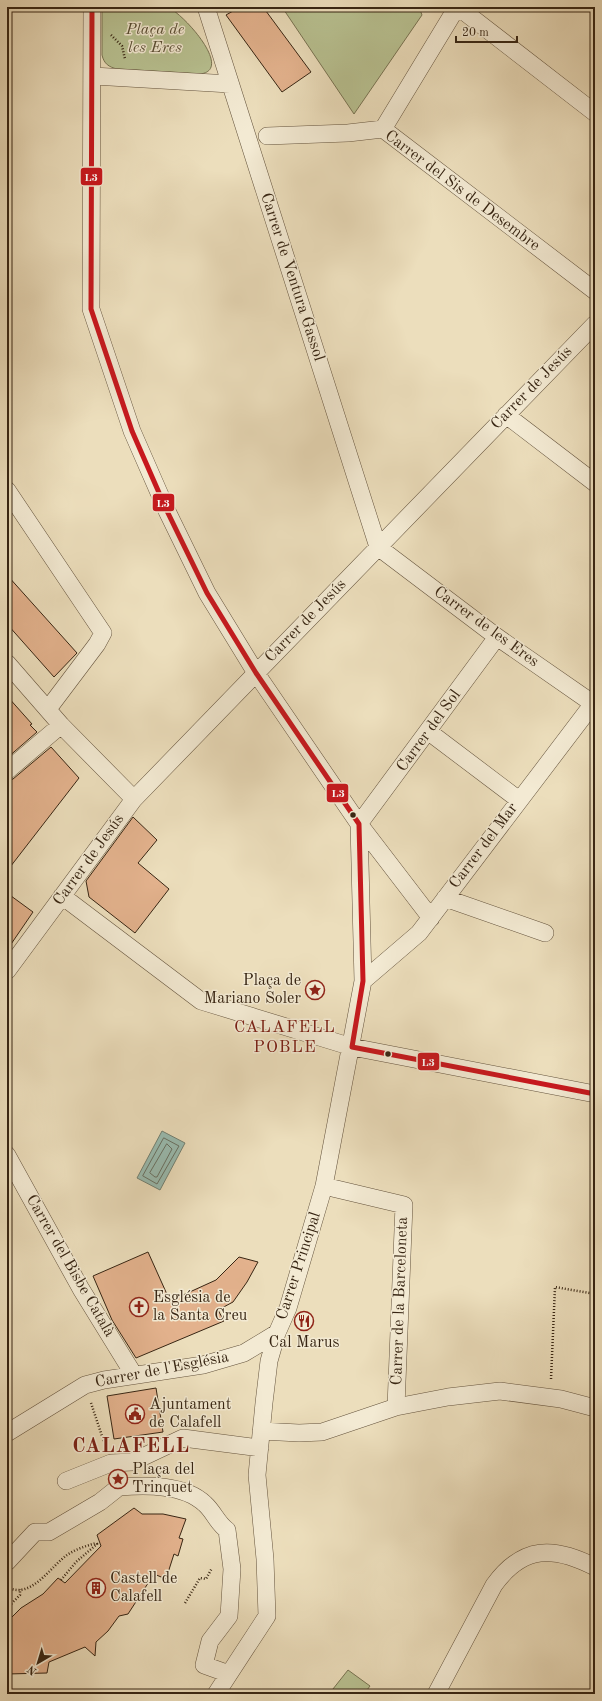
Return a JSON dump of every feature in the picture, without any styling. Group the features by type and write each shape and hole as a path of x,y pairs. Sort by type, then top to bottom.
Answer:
{"street":[{"path":"92,7 93,76 91,309 132,431 167,511 207,593 256,673 359,824 431,918"},
{"name":"Carrer de Ventura Gassol","path":"206,7 378,547"},
{"path":"383,129 457,7 595,113"},
{"path":"93,76 230,84"},
{"name":"Carrer del Sis de Desembre","path":"267,136 348,133 383,129 595,291"},
{"name":"Carrer de Jesús","path":"7,971 134,800 595,324"},
{"path":"506,415 595,483"},
{"path":"7,490 103,633 97,644 48,709"},
{"name":"Carrer de les Eres","path":"378,547 497,637 594,704"},
{"name":"Carrer del Sol","path":"359,824 429,732 497,637"},
{"path":"7,664 61,725 134,800"},
{"name":"Carrer del Mar","path":"363,981 419,933 519,800 594,704"},
{"path":"7,772 61,725"},
{"path":"429,732 519,800"},
{"name":"Carrer Principal","path":"216,1694 267,1616 265,1558 258,1475 269,1361 277,1333 288,1308 324,1186 352,1047 363,981 359,824"},
{"path":"62,896 201,1001 352,1047 595,1094"},
{"path":"445,898 545,933"},
{"name":"Carrer del Bisbe Català","path":"7,1155 81,1289 134,1375"},
{"name":"Carrer de la Barceloneta","path":"324,1186 404,1205 396,1407"},
{"name":"Carrer de l'Església","path":"7,1433 85,1385 104,1380 203,1364 244,1353 277,1333"},
{"path":"262,1431 299,1433 322,1432 396,1407 448,1397 500,1392 551,1398 595,1408"},
{"path":"66,1481 111,1463 132,1462 183,1438 260,1448"},
{"path":"111,1463 119,1487"},
{"path":"7,1562 35,1532 50,1532 100,1502 119,1487 162,1486 197,1497 206,1505 220,1525 227,1530 232,1569 230,1616 210,1641 204,1666 229,1674"},
{"path":"436,1694 494,1585 503,1572 518,1559 546,1552 572,1556 595,1567"}],"path":[{"path":"106,31 122,46 125,63"},
{"path":"551,1398 555,1287 595,1294"},
{"path":"85,1385 111,1463"},
{"path":"7,1586 12,1589 20,1589 35,1584 66,1556 79,1548 96,1542 97,1544 76,1562 61,1580"},
{"path":"185,1602 200,1578 206,1579 214,1564"},
{"path":"7,1608 20,1595 20,1589"}],"green space":[{"name":"Plaça de les Eres","path":"102,7 167,7 174,11 202,40 209,52 212,62 209,70 200,74 117,69 109,66 104,61 102,55"},
{"path":"285,7 419,7 422,15 354,114 284,10"},
{"path":"348,1670 370,1686 364,1694 329,1694"}],"water":[{"path":"162,1131 185,1143 160,1190 137,1178"}],"building":[{"path":"240,7 263,7 311,72 282,92 226,15"},
{"path":"7,575 77,653 54,677 7,624"},
{"path":"7,696 32,724 30,725 37,732 7,758"},
{"path":"51,747 79,778 7,871 7,781 13,779"},
{"path":"133,817 157,840 138,863 169,889 135,933 89,897 86,881"},
{"path":"7,893 33,912 7,950"},
{"name":"Església de la Santa Creu","path":"148,1252 170,1301 216,1280 239,1257 258,1262 247,1282 233,1302 218,1310 224,1321 136,1358 112,1320 93,1276"},
{"name":"Ajuntament de Calafell","path":"156,1388 163,1432 114,1439 107,1396"},
{"name":"Castell de Calafell","path":"134,1508 142,1514 163,1514 186,1519 179,1538 183,1539 178,1556 174,1554 166,1579 154,1574 128,1614 119,1616 108,1631 96,1642 95,1656 85,1647 49,1662 47,1673 7,1674 7,1622 21,1608 43,1594 58,1578 65,1583 101,1546 97,1535"}],"transit line":[{"name":"L3","path":"92,7 91,309 132,431 167,511 207,593 256,673 359,824 363,981 352,1047 595,1094"}],"place":[{"name":"Plaça de Mariano Soler","path":"315,990"},
{"name":"Església de la Santa Creu","path":"139,1307"},
{"name":"Cal Marus","path":"304,1321"},
{"name":"Ajuntament de Calafell","path":"135,1414"},
{"name":"Plaça del Trinquet","path":"118,1479"},
{"name":"Castell de Calafell","path":"96,1588"}],"district":[{"name":"CALAFELL POBLE","path":"285,1037"},
{"name":"CALAFELL","path":"131,1447"}]}
